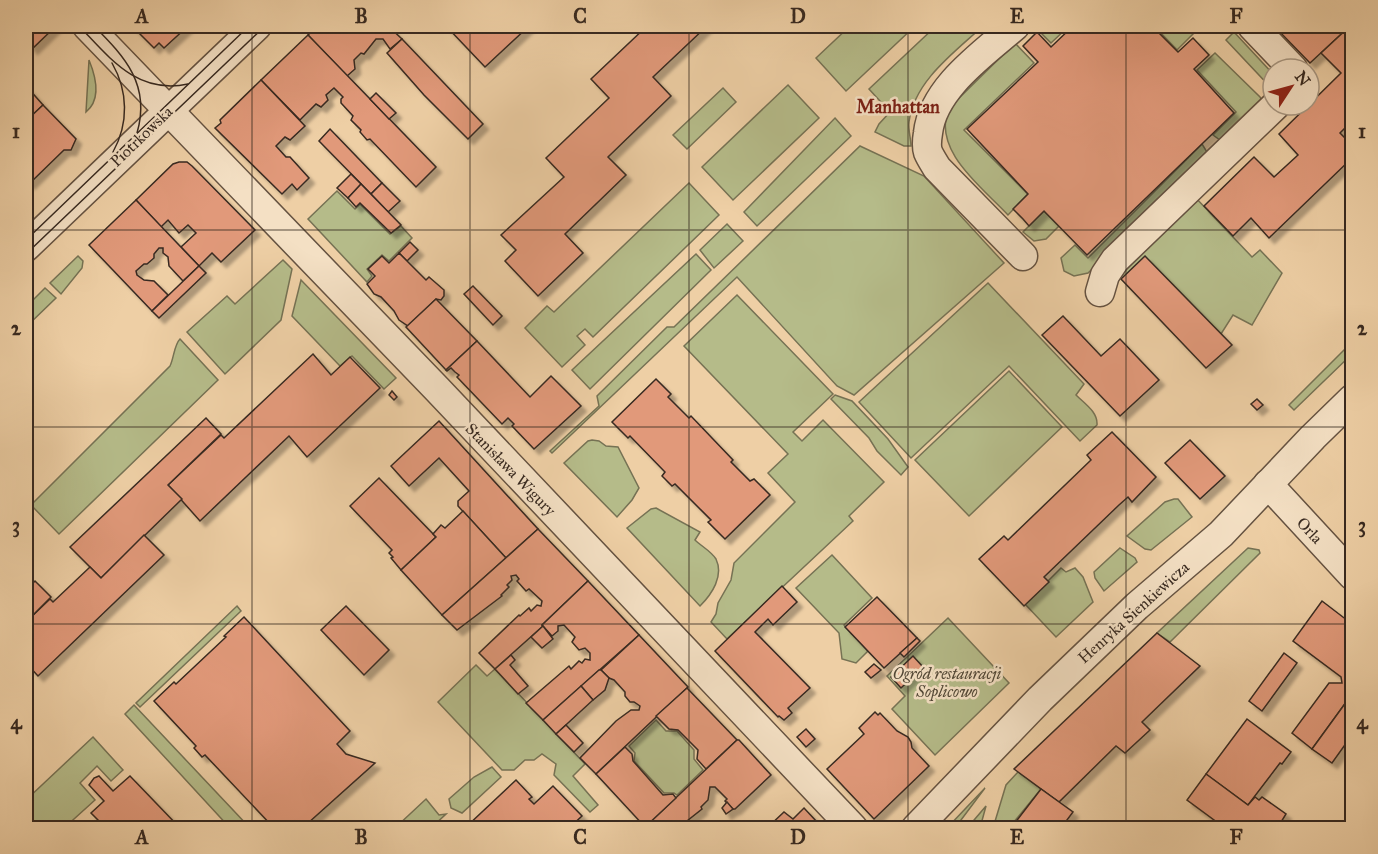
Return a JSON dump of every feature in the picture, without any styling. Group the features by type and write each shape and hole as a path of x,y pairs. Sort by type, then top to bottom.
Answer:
{"street":[{"name":"Stanisława Wigury","path":"87,26 853,828"},
{"name":"Piotrkowska","path":"26,247 257,26"},
{"path":"1015,26 960,75 945,93 933,112 927,142 928,151 938,168 1023,255"},
{"path":"1252,26 1282,57"},
{"path":"1100,292 1105,275 1115,260 1264,117"},
{"name":"Henryka Sienkiewicza","path":"916,828 1048,690 1137,606 1221,534 1313,437 1353,399"},
{"name":"Orla","path":"1268,484 1353,574"}],"green space":[{"path":"850,26 915,26 846,91 816,58"},
{"path":"936,26 983,26 927,80 912,107 909,122 911,146 904,146 875,132 890,112 869,89"},
{"path":"1034,26 1069,26 1051,43"},
{"path":"1154,26 1191,26 1196,31 1177,50"},
{"path":"1234,32 1261,61 1261,77 1226,40"},
{"path":"1015,43 1034,63 964,130 1028,194 1008,215 962,167 947,138 945,124 949,108"},
{"path":"1215,53 1261,99 1261,105 1220,140 1213,135 1236,112 1197,70"},
{"path":"89,60 94,73 96,94 91,107 86,112"},
{"path":"788,85 819,118 733,200 702,167"},
{"path":"723,88 736,102 687,149 673,135"},
{"path":"835,118 851,136 757,226 744,212"},
{"path":"1202,144 1207,152 1204,163 1088,273 1074,276 1064,271 1061,258 1075,245 1088,258"},
{"path":"860,146 924,176 1004,263 854,395 837,386 737,277 552,453 550,451 599,406 597,396 667,327 674,327"},
{"path":"689,183 719,215 593,337 585,329 577,336 585,345 562,367 525,328 547,306 554,312"},
{"path":"337,191 355,209 360,204 390,234 401,226 412,238 389,261 382,255 367,269 372,276 367,282 308,219"},
{"path":"1194,196 1252,257 1260,250 1282,273 1252,325 1233,315 1221,334 1121,279 1121,267"},
{"path":"1044,211 1059,226 1046,239 1034,241 1023,232"},
{"path":"727,224 743,241 714,268 700,250"},
{"path":"696,254 711,270 590,389 572,370"},
{"path":"78,256 83,261 82,268 61,294 50,283"},
{"path":"283,260 292,269 281,320 225,374 187,332 227,296 235,304"},
{"path":"301,280 396,378 384,389 352,356 340,366 292,316"},
{"path":"988,283 1084,384 1076,395 1093,412 1097,425 1080,441 1009,366 911,458 859,402"},
{"path":"45,288 56,298 26,327 26,307"},
{"path":"737,295 833,394 793,432 802,441 823,420 884,482 849,516 853,521 727,639 711,622 716,614 718,603 731,580 734,563 795,502 768,473 788,454 684,346"},
{"path":"180,339 218,380 59,534 31,505 170,366"},
{"path":"1352,342 1352,354 1294,410 1289,405"},
{"path":"1009,371 1062,427 969,516 915,460"},
{"path":"835,395 852,401 888,439 908,467 901,475 831,399"},
{"path":"592,440 599,441 606,446 618,447 639,488 617,517 564,463"},
{"path":"1178,499 1192,517 1151,550 1145,549 1127,536 1165,502"},
{"path":"656,508 700,532 695,540 716,559 718,578 709,596 700,606 627,528 651,509"},
{"path":"1120,548 1135,558 1137,562 1104,591 1095,578 1094,572"},
{"path":"1248,548 1259,550 1260,553 1170,642 1157,633"},
{"path":"832,555 872,598 844,625 868,651 856,663 842,659 839,633 796,588"},
{"path":"1061,568 1066,572 1075,568 1083,577 1093,602 1056,637 1025,604"},
{"path":"237,606 241,611 140,707 136,703"},
{"name":"Ogród restauracji Soplicowo","path":"948,618 1009,683 935,755 892,709 905,696 887,676"},
{"path":"476,665 487,676 495,669 585,764 573,776 598,805 590,812 554,775 556,764 542,754 534,760 525,760 514,770 502,770 438,702"},
{"path":"134,705 250,828 230,828 125,714"},
{"path":"656,720 666,731 677,731 694,750 694,759 703,770 677,795 664,793 634,761 635,753 629,746"},
{"path":"93,737 123,770 111,781 97,766 80,783 95,800 64,828 26,828 26,800"},
{"path":"492,767 501,777 462,813 451,808 449,799 474,777"},
{"path":"1018,772 1041,789 1009,828 993,828 1006,785"},
{"path":"985,788 955,828 947,828"},
{"path":"426,799 439,815 446,814 431,828 395,828"},
{"path":"986,806 980,828 968,828 969,826"}],"building":[{"path":"26,26 56,26 32,49 26,41"},
{"path":"132,26 188,26 164,48 159,43 154,48"},
{"path":"318,26 388,26 402,39 390,49 383,39 376,39 364,54 361,53 354,60 355,69 347,76 308,35"},
{"path":"446,26 529,26 485,67"},
{"path":"647,26 707,26 653,77 671,96 608,157 626,175 565,234 583,253 538,296 505,261 516,250 501,235 564,177 546,158 609,98 591,79"},
{"path":"1073,26 1152,26 1178,52 1193,38 1209,55 1194,69 1234,113 1087,255 1044,211 1029,226 1013,209 1028,194 967,129 1038,62 1023,46 1037,32 1051,47"},
{"path":"1274,26 1350,26 1316,57 1304,57"},
{"path":"1352,26 1352,121 1340,133 1352,145 1352,158 1269,238 1251,218 1233,236 1204,206 1254,157 1274,177 1298,155 1279,134 1296,117 1321,117 1321,93 1341,73 1321,53"},
{"path":"308,35 436,167 416,187 370,139 367,140 360,132 361,130 351,120 353,116 341,103 343,97 334,88 326,95 328,100 321,107 316,104 300,120 261,80"},
{"path":"402,39 483,124 468,139 424,95 387,53"},
{"path":"261,80 305,126 290,140 285,137 276,146 286,157 290,157 309,178 297,190 292,184 282,194 215,128 221,123 220,120"},
{"path":"28,88 43,105 26,121 26,91"},
{"path":"376,93 396,113 389,119 370,99"},
{"path":"43,105 76,139 71,150 64,150 29,184 26,181 26,121"},
{"path":"330,129 382,183 371,194 319,141"},
{"path":"187,162 192,166 255,230 221,262 212,253 199,266 181,247 196,233 188,225 179,233 168,220 161,227 136,200 173,164"},
{"path":"351,174 361,184 348,198 337,188"},
{"path":"382,183 400,201 388,212 371,194"},
{"path":"361,184 401,225 391,233 360,203 356,207 348,198"},
{"path":"136,200 199,266 183,281 169,266 168,257 163,253 163,248 159,248 154,258 136,271 137,275 144,280 154,281 168,295 152,311 89,245"},
{"path":"410,242 418,250 407,261 399,253"},
{"path":"399,253 426,280 429,277 444,290 441,300 436,299 408,326 399,320 394,311 381,297 374,294 367,284 375,276 368,269 382,256 389,263"},
{"path":"1145,256 1232,345 1206,368 1121,279"},
{"path":"199,266 206,273 159,318 152,311"},
{"path":"473,286 502,316 493,325 464,294"},
{"path":"436,299 477,341 446,370 406,327"},
{"path":"1063,316 1101,356 1120,339 1159,380 1120,416 1042,335"},
{"path":"477,341 530,397 551,376 581,406 534,449 512,426 514,424 508,418 502,424 457,377 459,375 451,368 446,370"},
{"path":"313,354 331,375 350,357 380,388 307,457 289,436 200,521 168,485 221,435 224,438"},
{"path":"656,379 671,394 668,397 689,418 691,416 733,460 731,462 750,481 754,479 770,495 725,539 708,522 711,520 675,484 672,486 662,476 665,472 630,436 628,438 612,422"},
{"path":"392,391 397,397 394,400 389,395"},
{"path":"1257,399 1263,405 1257,410 1251,404"},
{"path":"206,418 221,434 168,485 182,499 101,578 70,547"},
{"path":"439,421 538,529 506,558 458,506 458,501 469,491 439,458 409,486 391,466"},
{"path":"1112,432 1156,477 1132,502 1128,497 1119,505 1044,577 1049,582 1024,606 979,559 1004,536 1008,540 1091,460 1087,455"},
{"path":"1190,440 1225,476 1200,499 1165,463"},
{"path":"379,478 436,537 401,570 391,558 393,557 389,553 392,550 350,506"},
{"path":"463,511 506,558 442,615 401,570 436,537 433,534 441,525 445,528"},
{"path":"538,529 588,581 495,669 479,653 519,615 529,608 531,611 537,605 541,606 542,601 529,589 526,591 517,581 519,579 516,575 511,576 512,580 507,585 509,587 502,596 457,630 442,615"},
{"path":"144,535 164,555 38,676 26,663 26,622 50,599 53,602 90,567 101,578"},
{"path":"35,581 51,597 26,622 26,590"},
{"path":"588,581 639,635 543,720 526,703 569,666 571,669 579,661 582,663 585,659 590,660 590,653 585,648 579,650 572,642 575,637 564,625 558,626 558,631 552,636 542,625"},
{"path":"782,586 797,602 773,625 768,619 755,632 810,688 788,708 792,713 784,720 778,717 715,651"},
{"path":"877,597 917,638 884,668 845,627"},
{"path":"1322,601 1352,624 1352,694 1312,749 1292,733 1329,683 1342,683 1341,677 1293,641"},
{"path":"346,606 389,650 364,675 321,630"},
{"path":"244,617 350,731 337,744 346,754 375,763 307,824 309,826 306,828 274,828 205,755 202,757 194,748 196,746 154,701 174,682 176,684"},
{"path":"543,626 553,639 542,648 531,637"},
{"path":"1157,633 1200,666 1142,722 1150,730 1125,753 1116,746 1059,802 1014,769"},
{"path":"639,635 688,687 596,774 580,758 616,721 631,710 639,710 640,706 630,702 625,692 601,670"},
{"path":"917,638 920,641 904,657 900,653"},
{"path":"1284,653 1297,663 1262,711 1249,701"},
{"path":"511,655 515,660 510,665 528,686 518,694 495,669"},
{"path":"913,656 923,667 901,688 891,677"},
{"path":"874,664 881,670 871,678 865,672"},
{"path":"599,670 609,678 605,690 593,700 581,686"},
{"path":"581,686 593,700 556,734 543,720"},
{"path":"687,688 737,740 706,769 697,759 698,750 678,730 669,729 656,716"},
{"path":"1352,694 1352,735 1332,763 1312,749"},
{"path":"875,712 878,715 880,713 897,731 908,737 912,748 929,766 874,819 827,769 864,734 859,728"},
{"path":"1247,719 1291,752 1248,805 1206,774"},
{"path":"566,725 583,743 574,752 556,734"},
{"path":"806,729 815,739 806,747 797,737"},
{"path":"737,740 771,775 735,809 725,801 727,799 715,787 710,787 708,800 701,807 702,809 678,828 645,827"},
{"path":"625,747 632,754 633,761 663,795 673,794 676,798 645,827 596,774"},
{"path":"1206,774 1248,805 1255,797 1259,800 1262,797 1286,814 1278,827 1280,828 1225,828 1187,800"},
{"path":"99,776 113,791 130,776 180,828 106,828 91,813 104,801 89,785 94,778"},
{"path":"516,780 532,797 529,799 534,804 553,786 582,816 569,828 465,828"},
{"path":"1041,789 1073,812 1061,828 1011,828"},
{"path":"727,802 733,809 726,814 722,808"},
{"path":"804,808 817,822 810,828 767,828 784,812 793,819"},
{"path":"817,822 823,828 810,828"}],"tram line":[{"path":"79,26 114,61 139,79 170,86 188,84"},
{"path":"94,26 125,61 138,86 141,100 137,133"},
{"path":"26,240 249,26"},
{"path":"26,254 265,26"},
{"path":"112,63 121,85 125,107 122,130 113,152"}],"district":[{"name":"Manhattan","path":"898,107"}]}
